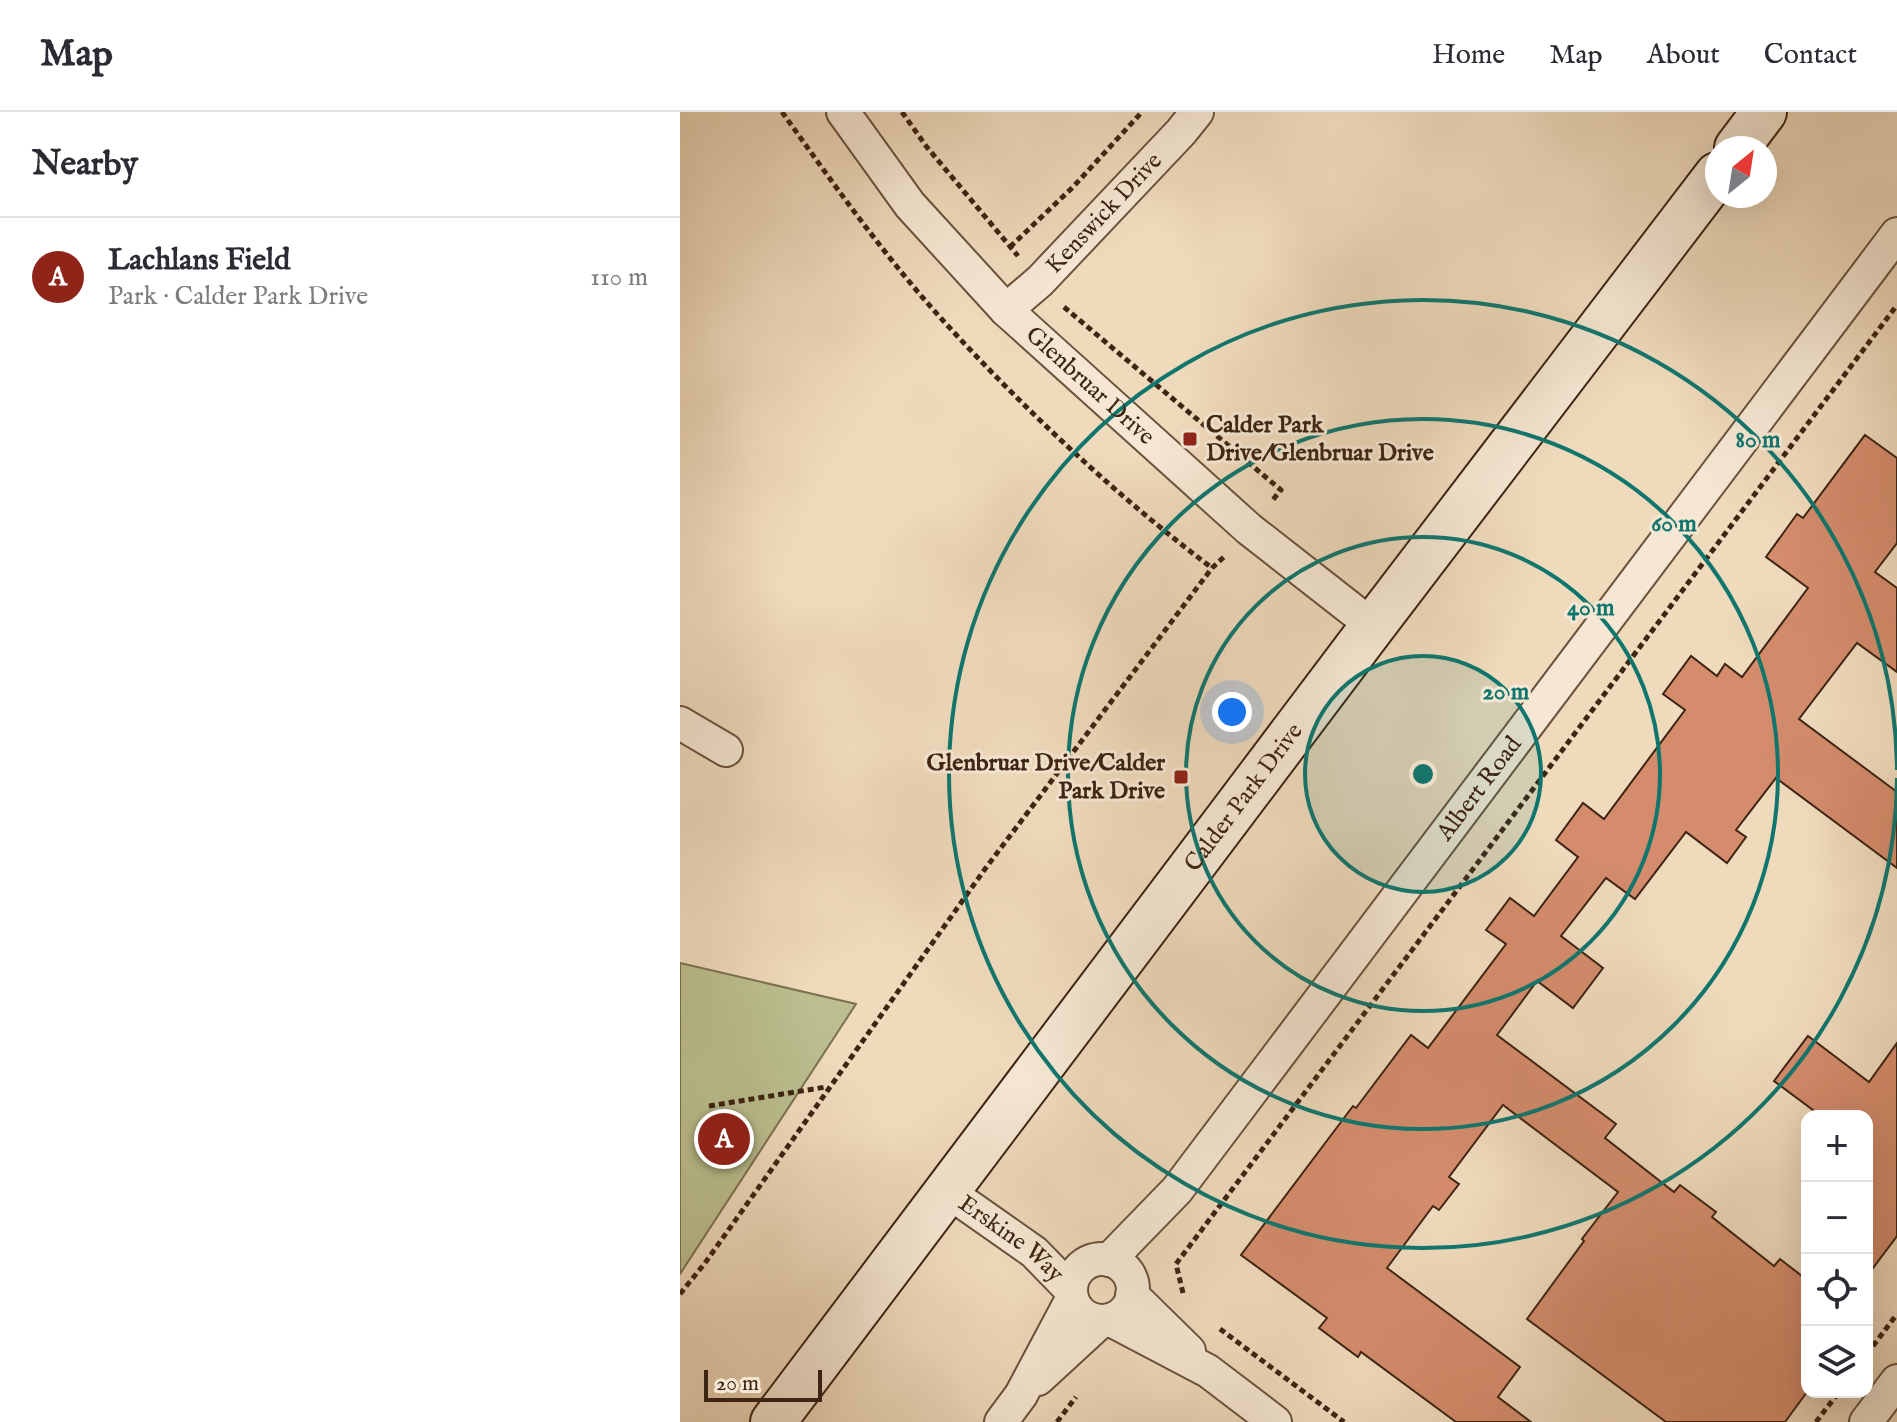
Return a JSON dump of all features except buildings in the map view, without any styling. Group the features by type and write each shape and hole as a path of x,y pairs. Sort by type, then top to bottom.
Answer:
{"street":[{"name":"Glenbruar Drive","path":"843,112 910,205 1006,310 1249,529 1373,626"},
{"name":"Kenswick Drive","path":"1006,310 1040,281 1197,112"},
{"path":"1746,136 1764,112"},
{"name":"Calder Park Drive","path":"773,1422 1705,191"},
{"name":"Albert Road","path":"1116,1274 1897,234"},
{"path":"680,723 726,750"},
{"name":"Erskine Way","path":"954,1183 1050,1241 1116,1274 1208,1371 1275,1422"},
{"name":"Erskine Way","path":"954,1183 1034,1252 1071,1294"},
{"path":"1001,1422 1021,1395 1071,1294 1077,1272 1116,1274 1125,1311 1106,1321 1021,1395"},
{"path":"1071,1294 1083,1315 1106,1321"},
{"name":"Erskine Way","path":"1106,1321 1208,1371"},
{"path":"1866,1422 1897,1381"}],"path":[{"path":"782,112 863,224 949,327 1056,435 1212,568"},
{"path":"902,112 926,146 1010,247 1073,187 1142,112"},
{"path":"680,1294 985,869 1212,568 1281,490 1053,298 1040,281"},
{"path":"1186,1304 1176,1264 1897,305"},
{"path":"709,1106 827,1087"},
{"path":"1873,1346 1897,1314"},
{"path":"1211,1323 1344,1422"},
{"path":"1057,1422 1085,1386"},
{"path":"1816,1422 1834,1398"}],"green space":[{"path":"680,963 856,1004 680,1274"}],"place":[{"name":"Calder Park Drive/Glenbruar Drive","path":"1190,439"},
{"name":"Glenbruar Drive/Calder Park Drive","path":"1181,777"},
{"name":"Lachlans Field","path":"724,1139"}]}
